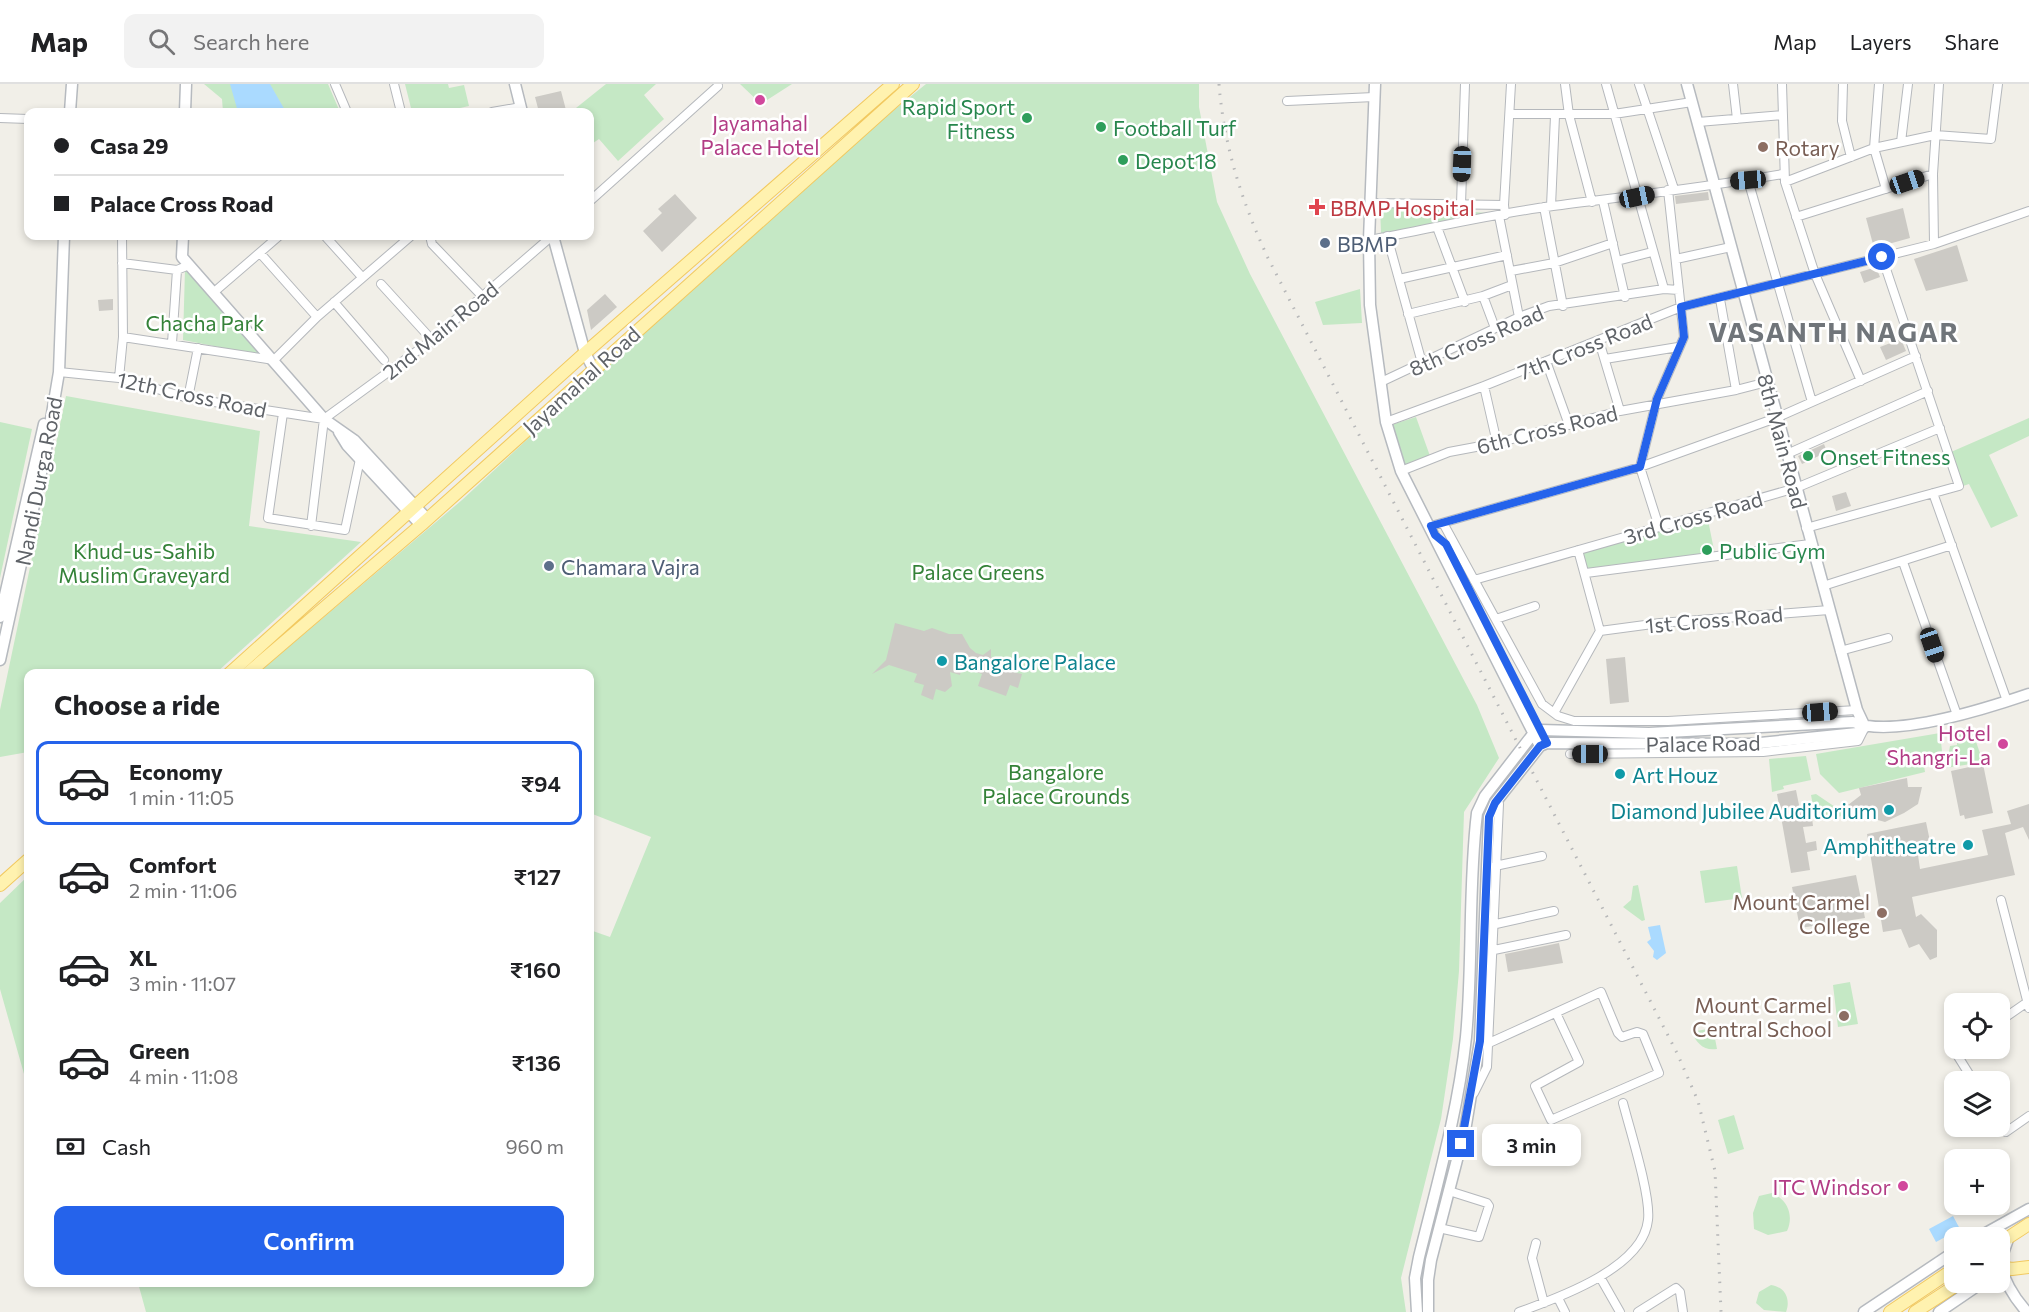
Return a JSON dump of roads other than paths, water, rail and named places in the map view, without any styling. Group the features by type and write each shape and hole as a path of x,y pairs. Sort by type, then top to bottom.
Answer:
{"main road":[{"name":"Jayamahal Road","path":"235,669 585,352 893,84"},
{"name":"Jayamahal Road","path":"253,669 424,522 593,368 913,84"},
{"path":"0,875 24,854"},
{"path":"0,885 24,864"},
{"path":"2010,1237 2029,1224"},
{"path":"2010,1269 2029,1267"},
{"path":"1890,1312 1944,1276"},
{"path":"1915,1312 1944,1293"}],"street":[{"path":"70,108 72,84"},
{"path":"185,108 186,84"},
{"path":"335,84 345,108"},
{"path":"394,84 400,108"},
{"path":"515,84 521,108"},
{"path":"1375,84 1369,240 1370,305 1386,422 1401,471 1543,745 1495,803 1489,817 1480,1041 1466,1125 1428,1280 1428,1312"},
{"path":"1461,204 1465,84"},
{"path":"1511,84 1511,114 1502,215 1519,317"},
{"path":"1565,84 1569,115 1592,202"},
{"path":"1606,84 1664,290"},
{"path":"1639,84 1671,190 1684,337 1656,404 1640,467 1659,527"},
{"name":"8th Main Road","path":"1687,84 1810,544 1857,710 1865,727"},
{"path":"1733,84 1737,119"},
{"path":"1782,84 1784,178 1815,274 1861,381"},
{"path":"1843,84 1842,122 1851,157"},
{"path":"1879,84 1874,148 1886,189"},
{"path":"1901,142 1908,84"},
{"path":"1934,244 1933,174 1939,84"},
{"path":"1369,240 1547,207 1637,197 1714,183 1784,178 1874,148 1935,135 1991,139 1998,84"},
{"path":"594,197 718,86"},
{"path":"1287,101 1374,97"},
{"path":"1511,114 1555,116 1614,114 1692,102"},
{"path":"1698,122 1783,115"},
{"path":"1555,116 1547,207 1554,262 1563,306"},
{"path":"0,118 24,119"},
{"path":"1796,217 1933,174"},
{"path":"1748,180 1812,402"},
{"path":"1603,201 1624,297"},
{"path":"1370,203 1504,205"},
{"name":"7th Cross Road","path":"1386,422 1484,386 1681,307 1934,244 2029,211"},
{"path":"1437,227 1465,302"},
{"path":"1387,236 1422,363"},
{"name":"Nandi Durga Road","path":"0,660 45,455 59,372 64,240"},
{"path":"119,378 123,337 122,240"},
{"path":"183,240 182,257 324,419 339,432 354,440 424,522"},
{"path":"213,293 275,240"},
{"path":"329,240 362,277"},
{"path":"399,240 402,243"},
{"path":"274,360 317,316 406,240"},
{"path":"431,240 432,244 483,297"},
{"name":"2nd Main Road","path":"324,419 432,340 547,240"},
{"path":"553,240 585,352 593,368"},
{"path":"1510,271 1554,262 1612,243"},
{"path":"1676,259 1731,247"},
{"path":"1617,261 1652,252"},
{"path":"260,253 317,316"},
{"path":"1399,279 1507,255"},
{"path":"1806,528 1959,486 1882,257"},
{"path":"122,263 177,270 189,265"},
{"path":"172,343 177,270"},
{"path":"381,284 432,340"},
{"path":"1408,314 1465,302 1512,285"},
{"name":"8th Cross Road","path":"1381,382 1519,317 1549,306 1563,306 1664,290 1679,290"},
{"path":"1483,296 1495,328"},
{"path":"1720,299 1736,390"},
{"path":"334,302 384,360"},
{"path":"123,337 274,360"},
{"path":"1599,341 1620,411"},
{"path":"1605,359 1678,347"},
{"path":"188,398 198,348"},
{"path":"1433,530 1443,523 1640,467 1776,418 1916,356"},
{"path":"1546,361 1569,425"},
{"name":"Nandi Durga Road","path":"0,617 36,453 59,372"},
{"name":"12th Cross Road","path":"59,372 119,378 188,398 324,419"},
{"name":"6th Cross Road","path":"1401,471 1449,453 1620,411 1736,390 1767,382"},
{"path":"1484,386 1497,443"},
{"path":"1787,454 1928,391"},
{"path":"283,413 268,518 342,532 347,527 360,459"},
{"path":"311,526 324,419"},
{"name":"3rd Cross Road","path":"1474,580 1796,488 1940,428"},
{"path":"339,432 360,459 412,508"},
{"path":"1933,493 2007,701"},
{"path":"1443,523 1542,704 1554,713 1574,720 1668,721 1857,710"},
{"path":"1586,573 1810,544"},
{"path":"1823,586 1952,545"},
{"path":"1554,713 1600,631 1578,550"},
{"path":"1903,562 1957,715"},
{"path":"1496,619 1535,606"},
{"name":"1st Cross Road","path":"1600,631 1660,623 1829,610"},
{"path":"1840,651 1888,638"},
{"name":"Palace Road","path":"1536,732 1649,733 1853,722 1865,727 1896,725 1957,715 2029,694"},
{"path":"1570,754 1788,751 1858,741 1865,727"},
{"name":"Palace Road","path":"1543,745 1750,744 1857,733 1865,727"},
{"path":"1417,1312 1415,1278 1452,1121 1465,1040 1471,971 1477,813 1485,796 1536,732"},
{"path":"1502,773 1510,786"},
{"path":"1470,1099 1487,1066 1496,924 1495,867 1499,804"},
{"path":"1495,867 1542,856"},
{"path":"2001,900 2028,1006 2010,1016"},
{"path":"1496,924 1554,911"},
{"path":"1494,950 1566,935"},
{"path":"1489,1043 1556,1012 1601,992 1618,1033 1622,1037 1637,1032 1643,1034 1659,1073 1551,1120 1535,1086 1579,1062 1556,1012"},
{"path":"1519,1312 1558,1298 1600,1277 1635,1247 1643,1236 1648,1220 1648,1210 1623,1103"},
{"path":"2010,1129 2029,1116"},
{"path":"1452,1121 1466,1125"},
{"path":"1439,1228 1479,1237 1489,1206 1487,1203 1449,1191"},
{"path":"1997,1227 2029,1209"},
{"path":"1536,1243 1532,1258 1544,1303"},
{"path":"1864,1312 1944,1259"},
{"path":"1600,1277 1620,1312"},
{"path":"2010,1287 2027,1312"},
{"path":"1638,1312 1676,1288 1680,1292 1683,1312"},
{"path":"1939,1312 1967,1293"},
{"path":"1558,1298 1565,1312"}],"water":[{"path":"230,84 270,84 284,108 237,108"},
{"path":"1660,925 1666,953 1657,960 1653,957 1654,951 1647,942 1651,939 1648,927"},
{"path":"1953,1216 1959,1227 1944,1227 1944,1238 1936,1242 1929,1229"}],"railway":[{"path":"1219,84 1225,130 1236,174 1242,195 1268,258 1677,1053 1698,1101 1715,1171 1721,1312"}],"place":[{"name":"Jayamahal Palace Hotel","path":"760,100"},
{"name":"Rapid Sport Fitness","path":"1027,118"},
{"name":"Football Turf","path":"1101,127"},
{"name":"Rotary","path":"1763,147"},
{"name":"Depot18","path":"1123,160"},
{"name":"BBMP Hospital","path":"1317,207"},
{"name":"BBMP","path":"1325,243"},
{"name":"Onset Fitness","path":"1808,456"},
{"name":"Public Gym","path":"1707,550"},
{"name":"Chamara Vajra","path":"549,566"},
{"name":"Bangalore Palace","path":"942,661"},
{"name":"Hotel Shangri-La","path":"2003,744"},
{"name":"Art Houz","path":"1620,774"},
{"name":"Diamond Jubilee Auditorium","path":"1889,810"},
{"name":"Amphitheatre","path":"1968,845"},
{"name":"Mount Carmel College","path":"1882,913"},
{"name":"Mount Carmel Central School","path":"1844,1016"},
{"name":"ITC Windsor","path":"1903,1186"}],"district":[{"name":"VASANTH NAGAR","path":"1834,331"}],"park label":[{"name":"Chacha Park","path":"205,322"},
{"name":"Khud-us-Sahib Muslim Graveyard","path":"144,562"},
{"name":"Palace Greens","path":"978,571"},
{"name":"Bangalore Palace Grounds","path":"1056,783"}]}
